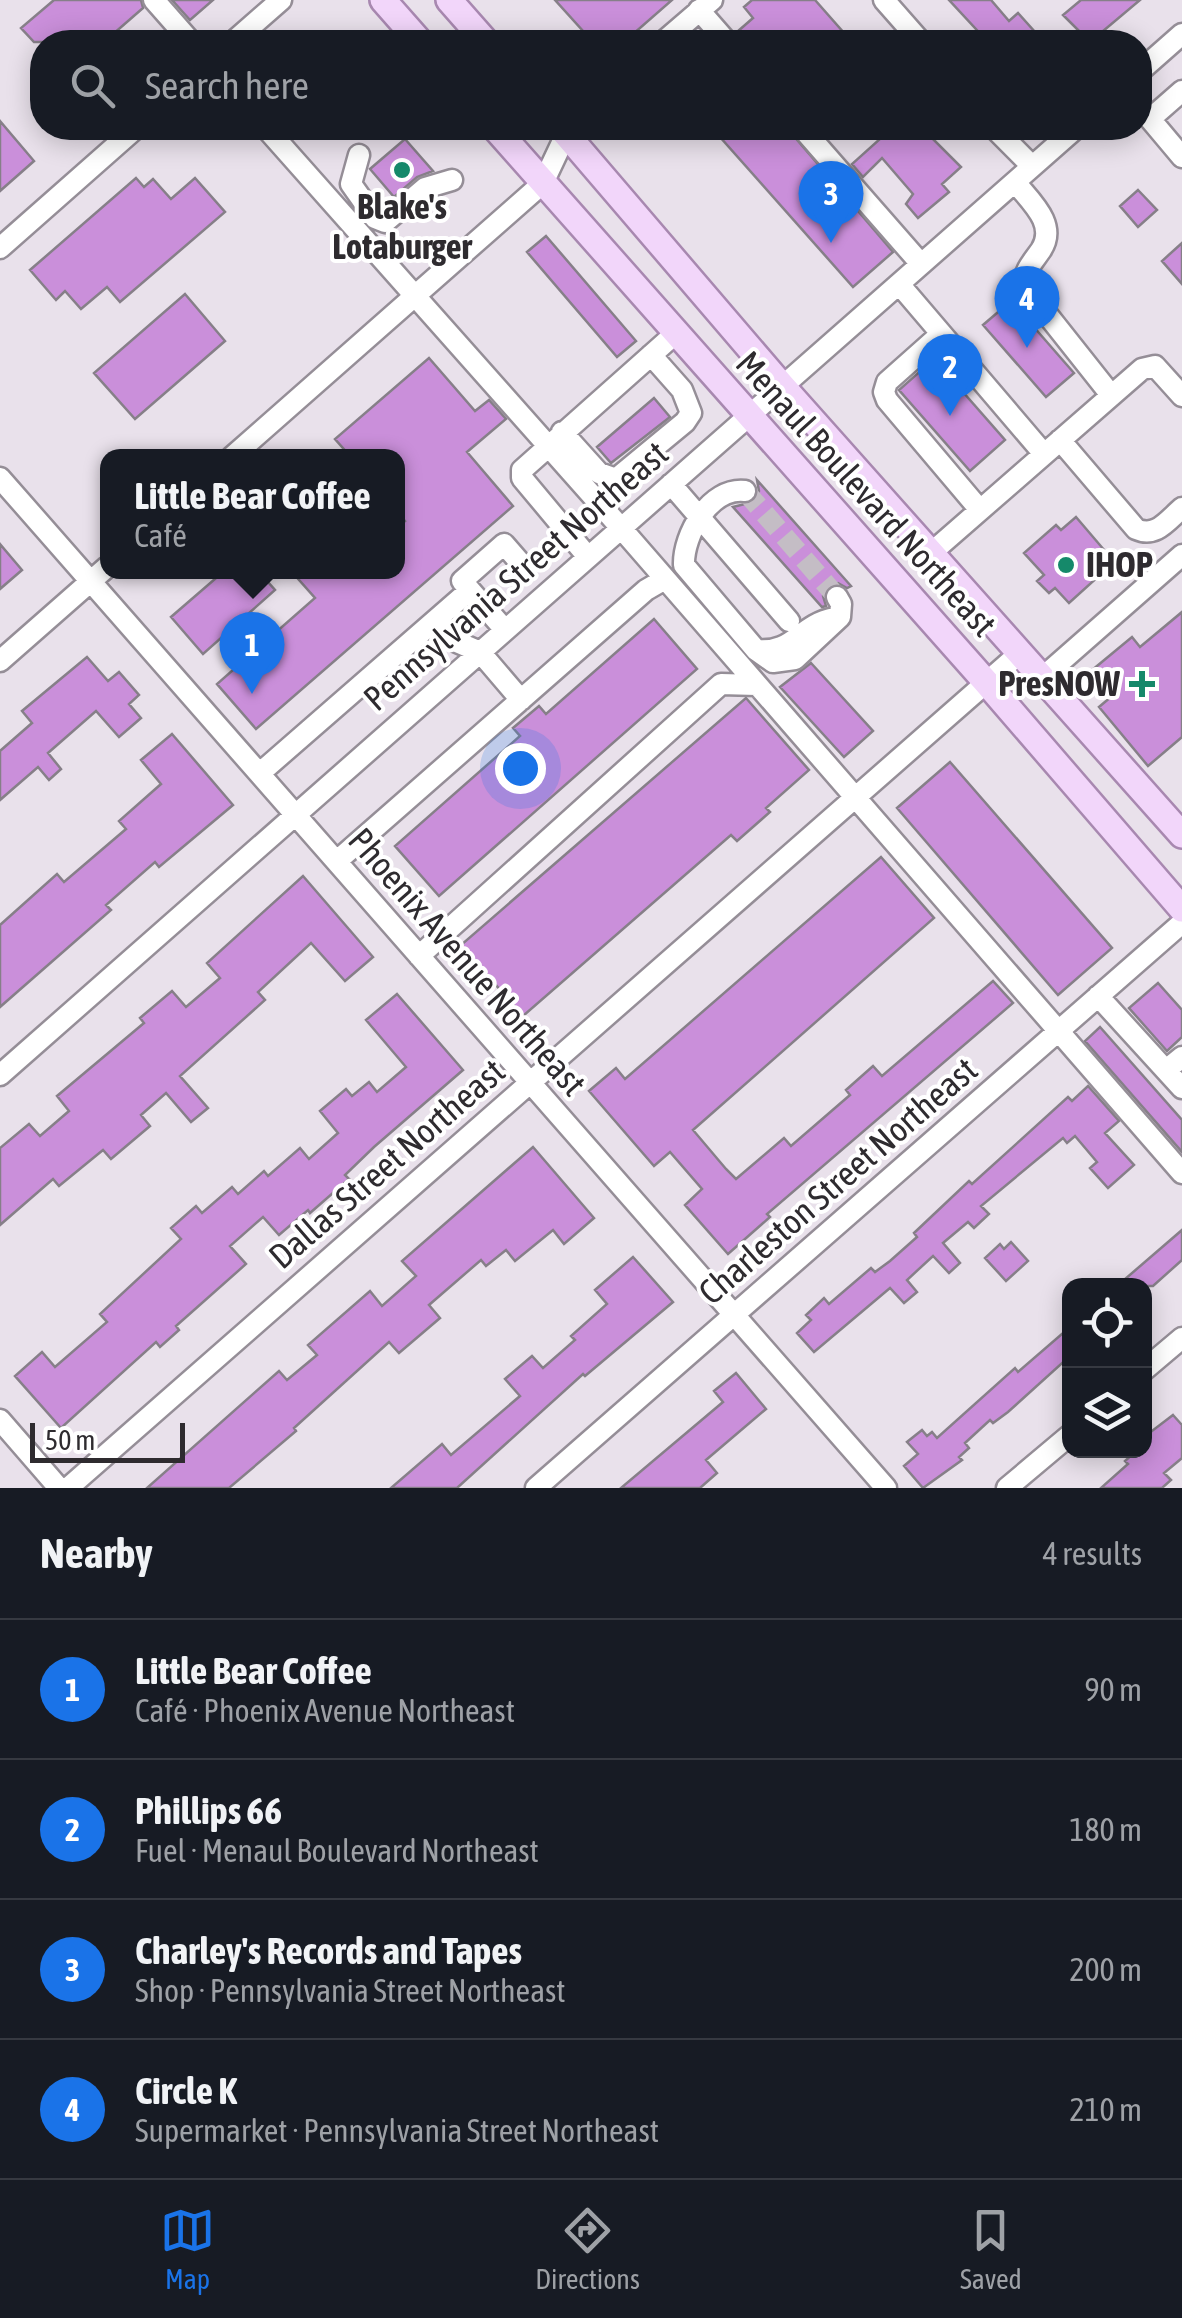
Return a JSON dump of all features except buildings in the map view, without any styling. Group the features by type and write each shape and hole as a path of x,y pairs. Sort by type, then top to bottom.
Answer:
{"main road":[{"path":"383,0 409,30"},
{"path":"448,0 475,30"},
{"name":"Menaul Boulevard Northeast","path":"506,140 1182,909"},
{"name":"Menaul Boulevard Northeast","path":"573,140 782,386 1182,835"}],"street":[{"path":"154,0 180,30"},
{"path":"247,30 281,0"},
{"path":"884,0 910,30"},
{"path":"677,30 705,5 721,30"},
{"path":"1152,61 1182,34"},
{"path":"1152,109 1182,91"},
{"path":"1152,121 1182,157"},
{"path":"0,248 122,140"},
{"path":"277,140 415,296 555,439 621,528 1182,1172"},
{"path":"240,449 543,182 560,140"},
{"path":"812,140 921,264"},
{"path":"1006,140 1032,166"},
{"name":"Pennsylvania Street Northeast","path":"0,1074 1062,140"},
{"path":"359,155 351,184 376,218 384,222 425,188 452,180"},
{"path":"1015,182 1045,221 1048,234 1026,268 1023,284 1111,396"},
{"path":"899,284 942,334 1136,529 1154,532 1182,508"},
{"path":"588,556 522,478 522,470 676,333"},
{"path":"942,334 887,382 884,392 886,400 980,510"},
{"path":"555,439 599,473 616,479 686,422 691,413 689,402 651,355"},
{"path":"931,553 1142,368 1155,366 1182,396"},
{"name":"Phoenix Avenue Northeast","path":"0,478 886,1488"},
{"path":"670,484 789,621"},
{"path":"745,491 730,492 699,517 686,546 684,566 756,650 773,652 838,607"},
{"path":"505,630 462,581 504,544 524,567"},
{"path":"1042,678 1182,555"},
{"path":"0,661 100,573"},
{"path":"337,861 646,590 665,579"},
{"path":"260,773 470,590"},
{"path":"437,618 458,642 480,652 521,700"},
{"name":"Dallas Street Northeast","path":"68,1488 1020,653"},
{"path":"419,956 721,684 757,685"},
{"name":"Charleston Street Northeast","path":"536,1488 1182,923"},
{"path":"1098,996 1174,1063 1182,1088"},
{"path":"1146,1368 1182,1338"},
{"path":"0,1420 59,1488"},
{"path":"1007,1488 1062,1442"}],"tunnel":[{"path":"745,491 837,597"}],"place":[{"name":"Blake's Lotaburger","path":"402,170"},
{"name":"Charley's Records and Tapes","path":"831,243"},
{"name":"Circle K","path":"1027,348"},
{"name":"Phillips 66","path":"950,416"},
{"name":"IHOP","path":"1066,565"},
{"name":"PresNOW","path":"1142,684"},
{"name":"Little Bear Coffee","path":"252,694"}]}
